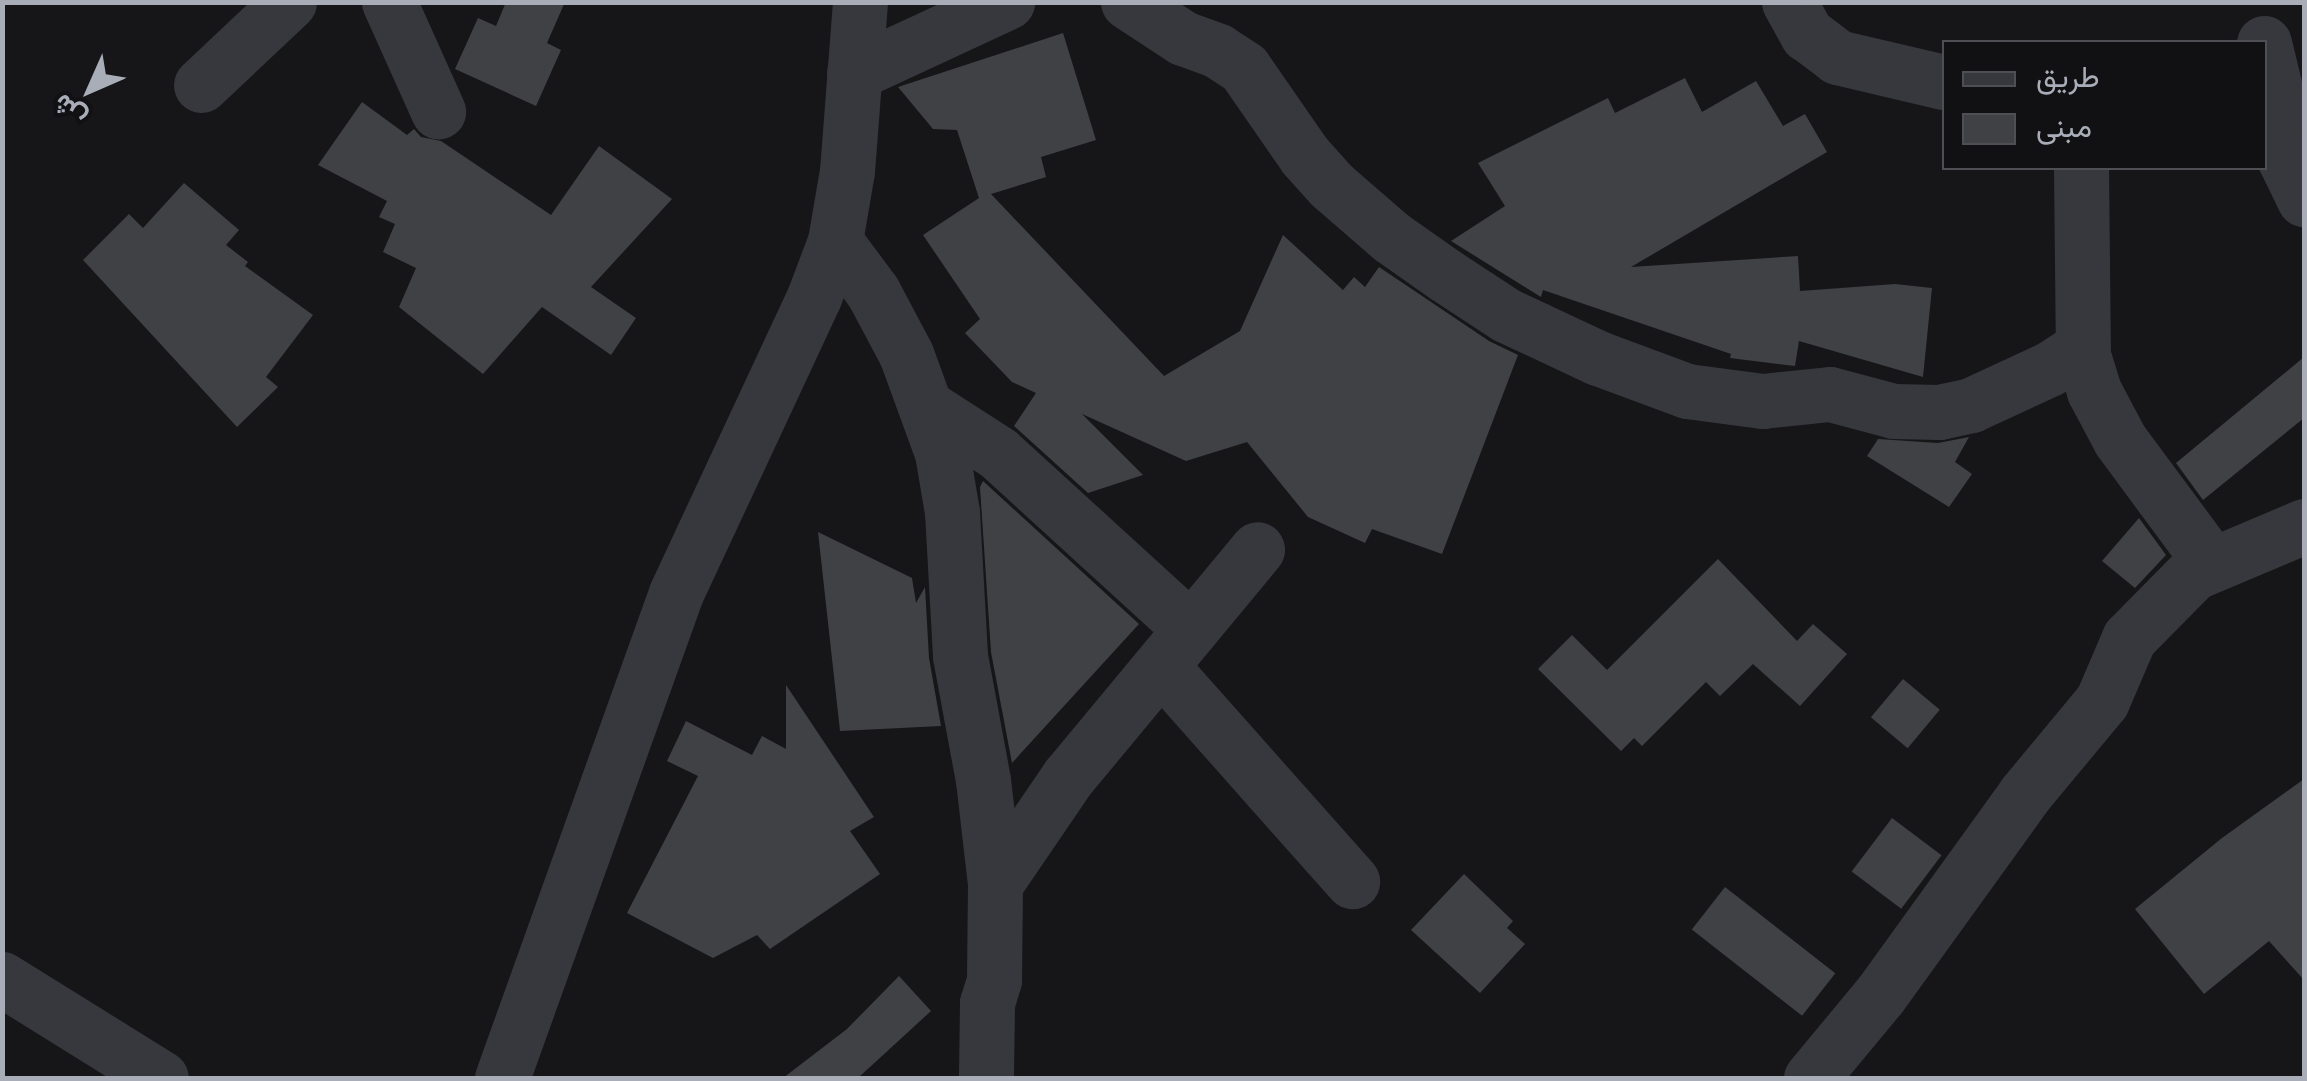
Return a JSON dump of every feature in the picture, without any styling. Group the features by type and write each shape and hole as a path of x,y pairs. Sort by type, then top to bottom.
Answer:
{"street":[{"path":"202,85 290,2"},
{"path":"389,2 438,111"},
{"path":"502,1078 676,593 814,297 835,241 847,170 860,2"},
{"path":"854,73 1007,2"},
{"path":"1128,2 1182,38 1218,50 1244,68 1305,156 1331,185 1390,237 1444,275 1506,314 1686,391 1762,401 1830,394 1894,411 1939,412 1971,405 2083,347"},
{"path":"1789,2 1807,34 1837,57 1942,82"},
{"path":"2253,2 2263,40"},
{"path":"2267,67 2284,158 2304,199"},
{"path":"2081,170 2083,347 2094,392 2108,420 2211,563"},
{"path":"835,241 872,292 928,408 942,453 952,512 960,656 995,884 986,1078"},
{"path":"928,408 998,453 1176,648 1352,881"},
{"path":"1811,1078 1880,996 2024,795 2102,701 2129,638 2181,584 2211,563 2301,535"},
{"path":"995,884 1068,777 1256,548"},
{"path":"2,979 161,1078"}],"building":[{"path":"506,2 565,2 547,43 561,50 536,106 455,69 478,18 496,26"},
{"path":"1063,33 1096,140 1041,157 1046,177 991,194 1164,376 1240,331 1283,235 1343,290 1354,277 1365,287 1379,267 1489,341 1518,355 1442,554 1372,529 1365,543 1308,517 1247,442 1186,461 1082,414 1143,475 1088,493 1014,426 1036,393 1012,382 965,333 980,319 923,235 979,198 957,130 933,129 898,87"},
{"path":"1685,78 1702,112 1756,81 1783,126 1805,114 1827,152 1631,267 1798,256 1800,291 1895,284 1932,288 1923,377 1799,341 1795,366 1730,358 1731,354 1543,290 1541,297 1451,241 1505,206 1478,163 1608,98 1615,113"},
{"path":"362,102 407,135 414,129 421,137 441,141 551,215 599,146 672,199 591,287 636,318 611,355 542,307 483,374 399,307 416,268 383,252 395,224 379,217 387,201 318,165"},
{"path":"184,183 239,230 226,245 248,262 245,266 313,315 266,377 278,387 237,427 83,260 129,214 143,228"},
{"path":"2304,357 2304,418 2203,500 2176,463"},
{"path":"1969,437 1955,462 1972,474 1949,507 1867,456 1878,439 1938,443"},
{"path":"983,481 1139,624 1012,763 991,652 980,487"},
{"path":"2139,518 2166,555 2135,588 2102,561"},
{"path":"818,532 912,578 916,603 925,587 929,658 941,726 840,731"},
{"path":"1718,559 1797,641 1813,624 1847,654 1800,706 1753,664 1720,696 1706,682 1642,746 1634,738 1621,751 1538,669 1572,635 1607,670"},
{"path":"1903,679 1940,710 1908,748 1871,717"},
{"path":"786,685 874,817 850,831 880,874 770,949 757,935 713,958 627,913 698,776 667,761 686,721 752,755 762,736 786,749"},
{"path":"2304,779 2304,980 2269,941 2204,994 2135,909 2222,838"},
{"path":"1892,818 1942,855 1901,909 1852,872"},
{"path":"1464,874 1513,921 1507,928 1525,944 1480,993 1411,930"},
{"path":"1725,887 1835,973 1802,1016 1692,930"},
{"path":"899,976 931,1011 858,1078 783,1078 847,1029"}]}
